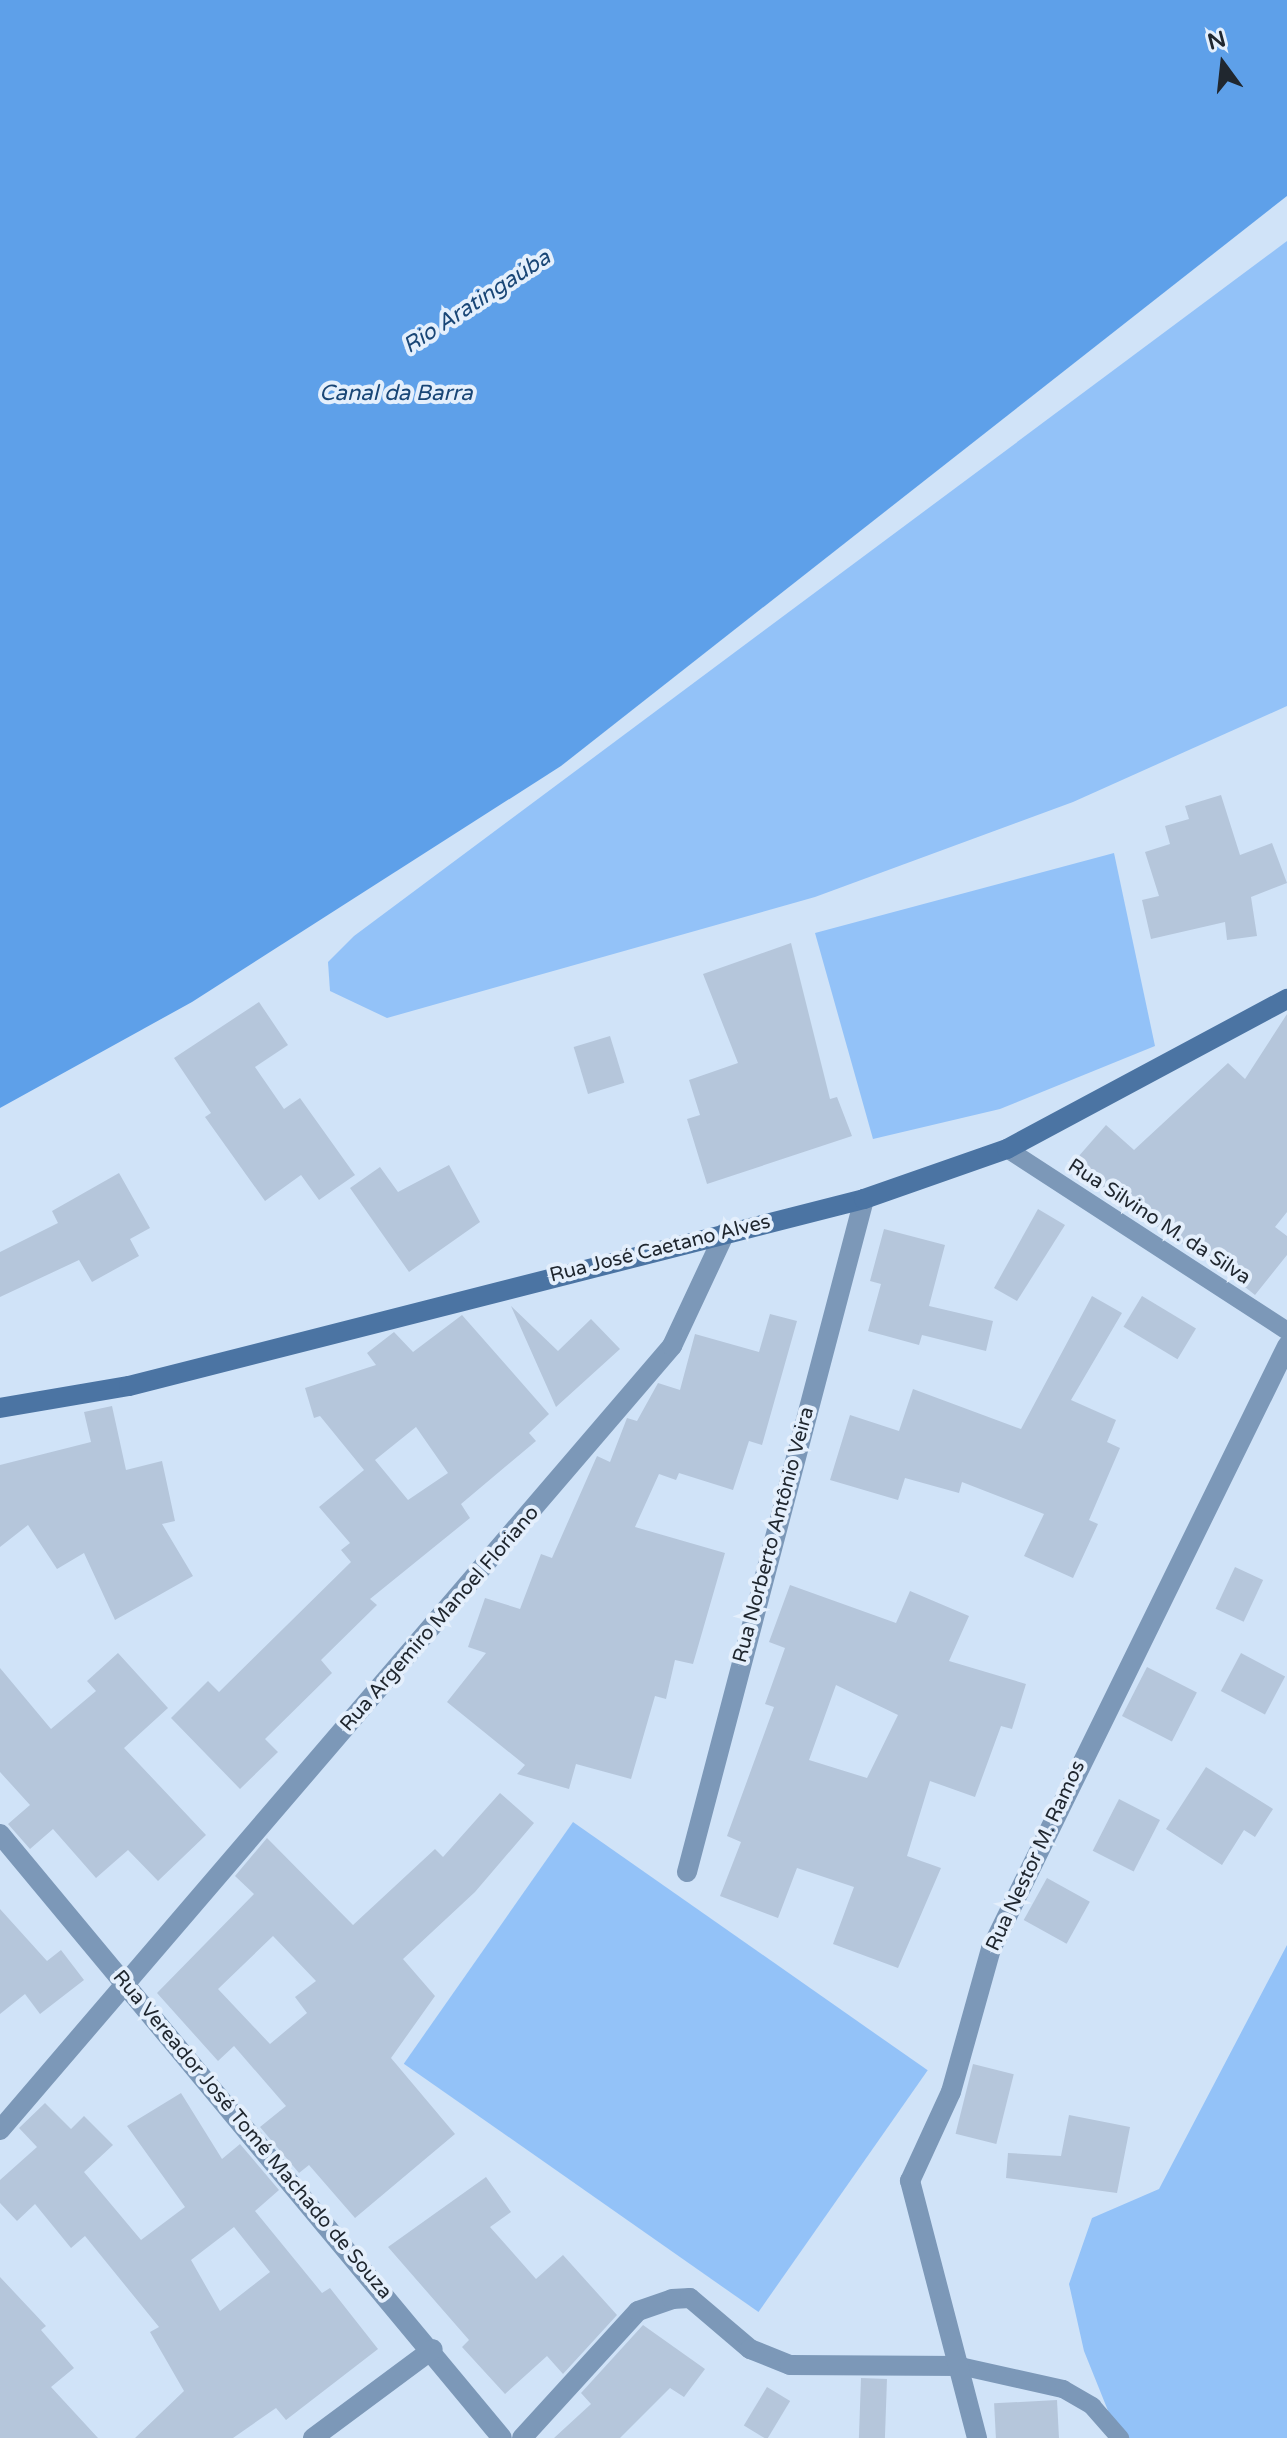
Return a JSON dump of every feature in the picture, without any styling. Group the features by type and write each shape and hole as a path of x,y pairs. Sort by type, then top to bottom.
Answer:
{"street":[{"name":"Rua José Caetano Alves","path":"0,1408 129,1386 864,1199 1007,1149 1287,999"},
{"name":"Rua Norberto Antônio Veira","path":"687,1872 864,1199"},
{"name":"Rua Argemiro Manoel Floriano","path":"0,2130 122,1983 672,1346 725,1233"},
{"name":"Rua Nestor M. Ramos","path":"977,2438 910,2181 919,2149 951,2092 991,1949 1287,1346"},
{"name":"Rua Vereador José Tomé Machado de Souza","path":"0,1834 122,1983 433,2349 502,2438"},
{"path":"522,2438 638,2311 672,2299 690,2298 750,2349 790,2365 960,2366"},
{"path":"313,2438 433,2349"}],"lane":[{"name":"Rua Silvino M. da Silva","path":"1007,1149 1287,1331"},
{"path":"960,2366 1063,2389 1092,2406 1120,2438"}],"shaded area":[{"path":"1287,241 1287,706 1073,802 815,897 387,1018 330,991 328,962 354,936"},
{"path":"1114,853 1155,1046 1000,1109 873,1139 815,933"},
{"path":"573,1822 928,2070 758,2312 404,2064"},
{"path":"1287,1945 1287,2438 1119,2438 1084,2351 1069,2284 1092,2218 1159,2189"}],"water":[{"name":"Canal da Barra","path":"0,0 1287,0 1287,196 561,766 192,1002 0,1108"}],"building":[{"path":"1221,795 1240,855 1272,843 1287,883 1251,897 1257,936 1227,940 1225,922 1151,939 1142,900 1159,896 1145,852 1170,844 1165,826 1189,819 1185,806"},
{"path":"791,943 830,1099 837,1097 852,1136 707,1184 687,1119 700,1115 689,1080 738,1063 703,974"},
{"path":"259,1002 288,1045 255,1067 284,1109 300,1098 355,1175 319,1200 301,1175 265,1201 205,1117 211,1113 174,1058"},
{"path":"1287,1014 1287,1212 1275,1227 1287,1236 1287,1255 1255,1295 1191,1244 1188,1248 1128,1206 1122,1209 1071,1165 1106,1125 1134,1150 1228,1063 1245,1079"},
{"path":"610,1036 624,1083 588,1094 574,1047"},
{"path":"449,1165 480,1222 409,1272 350,1188 380,1167 398,1192"},
{"path":"119,1173 150,1228 130,1239 139,1256 92,1282 79,1260 0,1297 0,1252 58,1223 52,1211"},
{"path":"1038,1209 1065,1225 1017,1301 994,1288"},
{"path":"884,1229 945,1245 929,1306 993,1321 986,1351 922,1335 919,1345 868,1331 881,1284 870,1281"},
{"path":"1092,1296 1122,1313 1071,1400 1116,1420 1107,1442 1120,1448 1089,1520 1098,1524 1073,1578 1024,1556 1044,1514 962,1482 959,1493 905,1478 898,1500 830,1480 850,1415 899,1431 913,1389 1021,1429"},
{"path":"1142,1296 1196,1328 1177,1359 1123,1327"},
{"path":"511,1306 558,1351 591,1319 620,1349 556,1407"},
{"path":"770,1314 797,1321 762,1445 749,1441 733,1490 679,1473 676,1480 659,1474 635,1527 725,1553 693,1664 675,1660 666,1699 655,1696 631,1779 576,1764 569,1789 517,1774 525,1765 447,1702 486,1653 468,1647 485,1598 520,1609 541,1554 552,1558 597,1456 610,1462 627,1418 637,1421 658,1383 680,1390 695,1334 759,1352"},
{"path":"462,1315 549,1414 529,1433 536,1441 461,1504 470,1518 370,1599 377,1605 321,1660 332,1673 265,1739 278,1752 240,1789 171,1718 208,1681 219,1692 351,1562 341,1550 350,1543 319,1507 364,1470 320,1416 314,1418 305,1388 376,1365 367,1353 394,1332 413,1352","holes":["416,1427 448,1473 408,1500 375,1460"]},
{"path":"112,1406 126,1470 162,1461 175,1521 162,1524 193,1576 115,1620 84,1553 57,1569 28,1525 0,1547 0,1465 91,1442 84,1412"},
{"path":"1235,1567 1263,1580 1244,1622 1216,1609"},
{"path":"790,1585 896,1623 910,1591 969,1616 949,1661 1026,1684 1012,1729 1001,1726 975,1797 930,1781 907,1856 941,1868 898,1968 833,1944 854,1887 797,1868 778,1918 720,1896 741,1842 727,1836 774,1707 765,1704 785,1648 769,1642","holes":["836,1685 898,1715 867,1778 809,1760"]},
{"path":"118,1653 168,1708 124,1748 206,1835 158,1881 128,1850 96,1878 53,1829 30,1849 8,1824 30,1805 0,1772 0,1668 51,1729 96,1691 87,1681"},
{"path":"1241,1653 1285,1676 1265,1714 1221,1691"},
{"path":"1147,1667 1197,1692 1172,1741 1122,1716"},
{"path":"1206,1767 1273,1809 1255,1837 1244,1830 1222,1865 1166,1829"},
{"path":"500,1793 534,1823 475,1892 403,1959 435,1996 391,2058 455,2134 355,2218 309,2165 299,2173 260,2127 286,2106 234,2046 218,2061 157,1993 254,1894 235,1876 267,1838 353,1925 435,1849 443,1857","holes":["273,1936 316,1981 295,1997 307,2013 270,2044 218,1989"]},
{"path":"1119,1799 1160,1820 1134,1872 1093,1851"},
{"path":"1047,1878 1090,1902 1067,1944 1024,1920"},
{"path":"0,1909 47,1961 61,1950 84,1980 40,2014 25,1994 0,2014"},
{"path":"973,2064 1014,2074 996,2144 956,2134"},
{"path":"181,2093 222,2159 240,2144 279,2190 255,2211 322,2293 330,2288 378,2349 286,2420 276,2408 233,2438 135,2438 184,2391 150,2332 159,2327 85,2236 71,2248 35,2204 17,2221 0,2203 0,2180 37,2147 19,2128 45,2103 71,2129 84,2116 113,2145 84,2172 141,2240 185,2207 127,2126","holes":["234,2227 270,2272 220,2311 191,2260"]},
{"path":"1069,2115 1130,2127 1117,2193 1006,2178 1008,2153 1061,2156"},
{"path":"486,2177 511,2212 490,2227 536,2279 563,2255 617,2315 563,2374 547,2356 505,2394 462,2347 469,2340 388,2247"},
{"path":"0,2277 46,2326 41,2330 74,2368 51,2387 98,2438 0,2438"},
{"path":"643,2325 705,2369 684,2397 670,2388 620,2438 554,2438 591,2404 581,2393"},
{"path":"861,2378 887,2379 885,2438 859,2438"},
{"path":"767,2387 790,2401 768,2438 744,2426"},
{"path":"1057,2400 1059,2438 996,2438 994,2403"}],"water label":[{"name":"Rio Aratingaúba","path":"477,302"}]}
